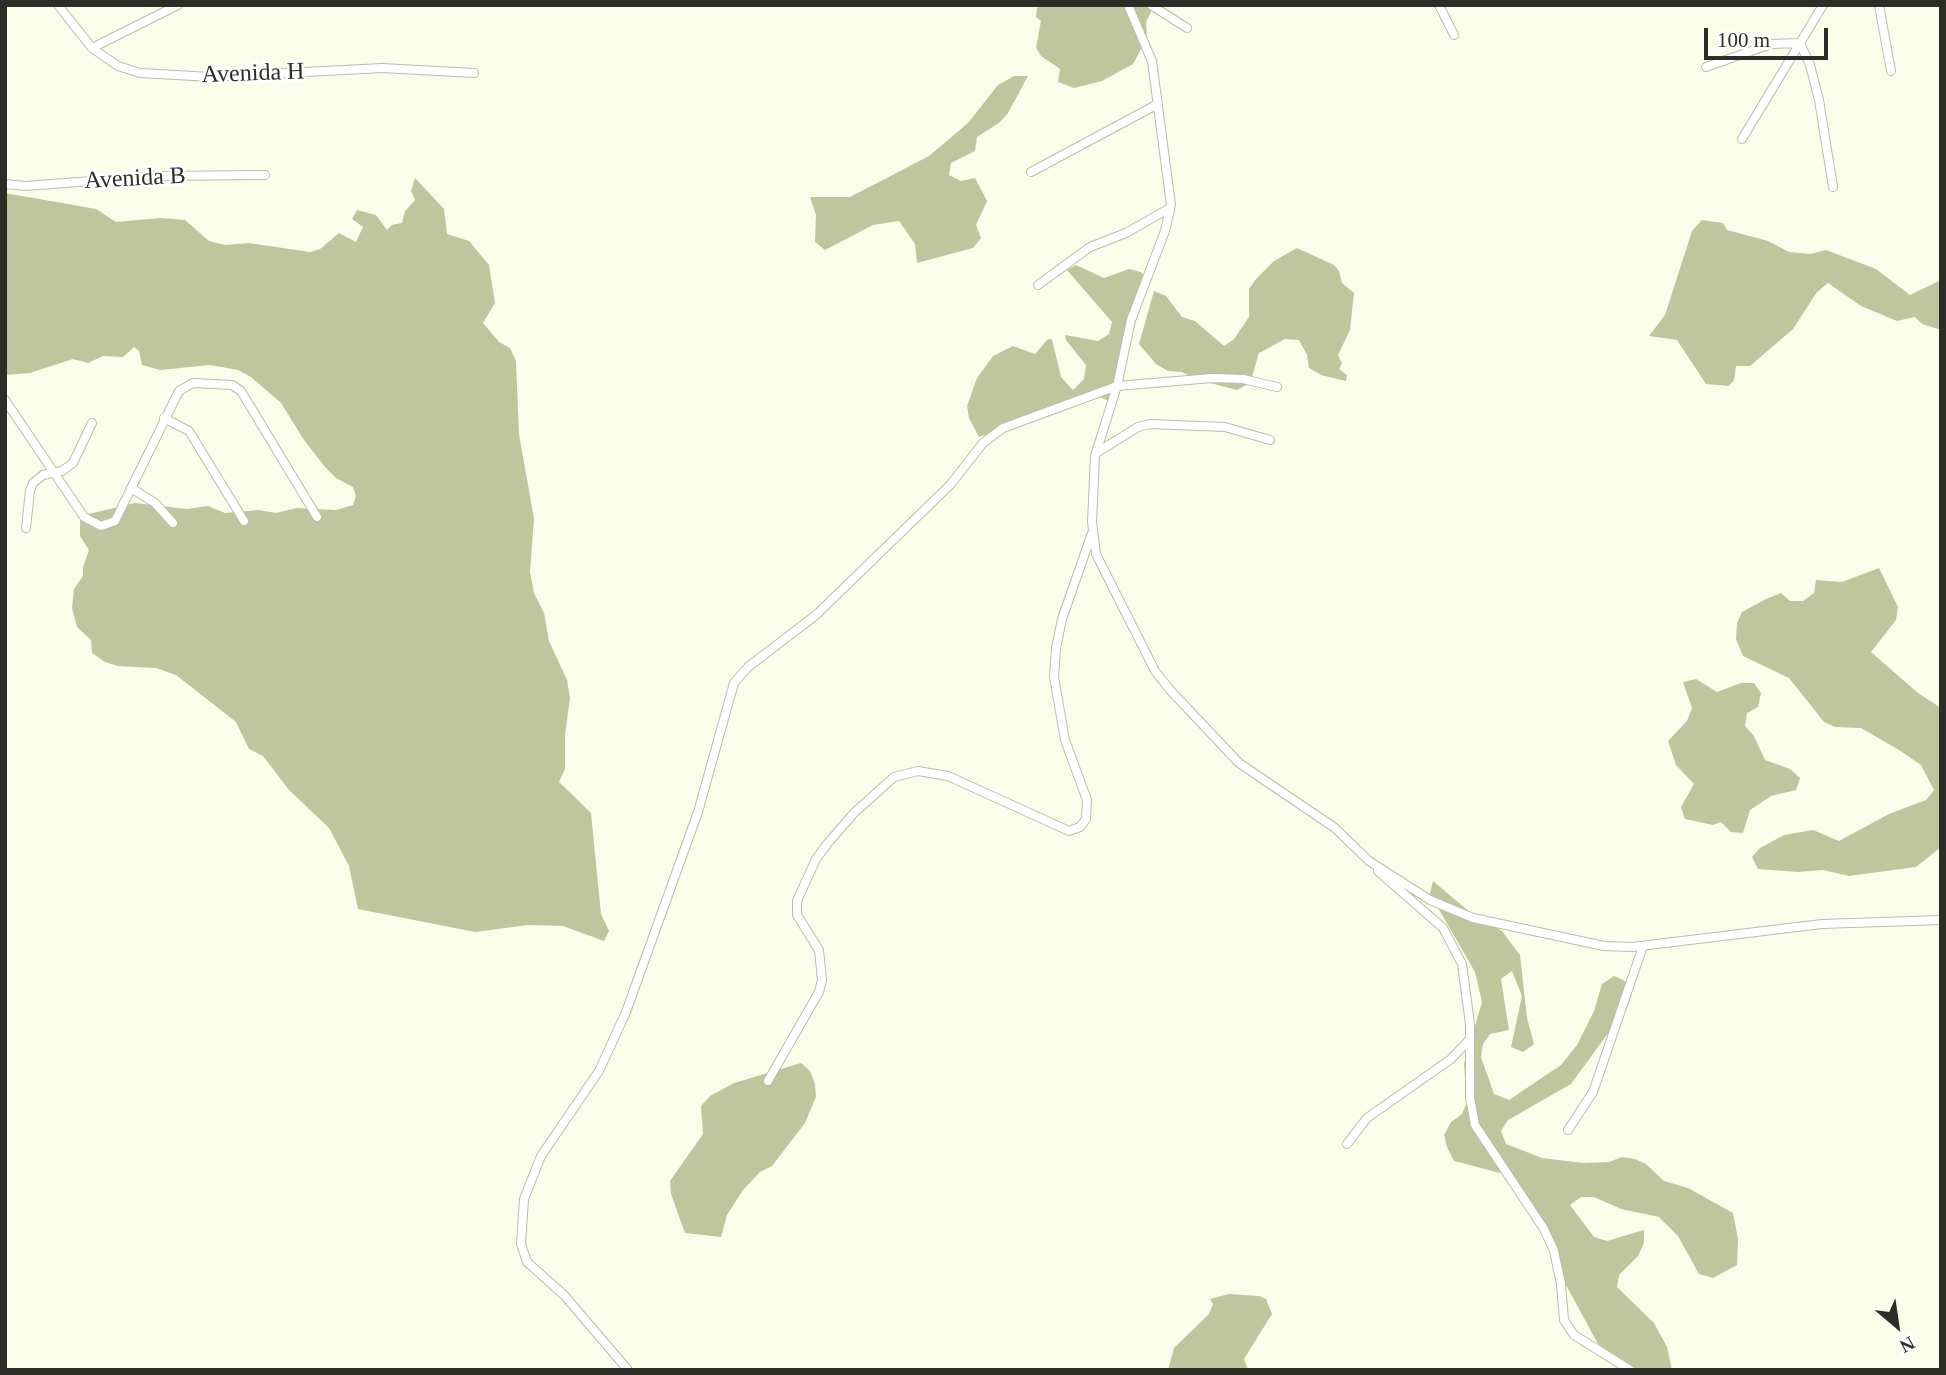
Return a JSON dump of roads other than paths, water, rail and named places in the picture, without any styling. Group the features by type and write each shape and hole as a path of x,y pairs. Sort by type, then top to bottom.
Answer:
{"street":[{"name":"Avenida H","path":"58,5 92,48 118,66 140,73 224,77 382,68 474,73"},
{"path":"92,48 178,5"},
{"path":"1128,5 1152,61 1171,188 1170,208 1165,231 1131,320 1117,386 1096,453 1092,490 1096,554 1150,661 1170,690 1239,763 1326,821 1443,928 1462,964 1470,1039 1470,1098 1475,1125 1544,1229 1554,1251 1561,1284 1563,1320 1574,1335 1630,1370"},
{"path":"1151,5 1187,28"},
{"path":"1439,5 1454,35"},
{"path":"1742,139 1823,5"},
{"path":"1879,5 1891,71"},
{"path":"1706,67 1771,44 1800,43"},
{"path":"1800,43 1810,65 1819,100 1833,187"},
{"path":"1031,172 1158,104"},
{"name":"Avenida B","path":"5,184 158,176 265,175"},
{"path":"1038,285 1090,247 1126,233 1170,208"},
{"path":"628,1370 564,1295 527,1262 521,1244 524,1199 541,1156 599,1071 626,1012 698,812 734,683 748,667 816,615 950,485 991,436 1003,428 1117,386 1212,378 1243,379 1277,387"},
{"path":"5,400 84,517 96,525 106,526 115,522 175,396 188,385 235,386 317,517"},
{"path":"164,418 189,431 244,521"},
{"path":"26,528 31,487 40,477 66,469 75,460 92,423"},
{"path":"1096,453 1138,427 1150,424 1225,427 1270,440"},
{"path":"131,488 155,503 173,523"},
{"path":"768,1081 819,992 822,980 819,950 797,915 803,887 816,859 828,842 854,813 894,777 918,771 948,776 1069,831 1080,827 1086,819 1087,800 1065,740 1054,677 1062,619 1093,530"},
{"path":"1369,861 1430,900 1473,918 1604,946 1643,946 1822,923 1941,920"},
{"path":"1568,1130 1593,1092 1643,946"},
{"path":"1347,1144 1367,1118 1451,1059 1470,1039"}]}
